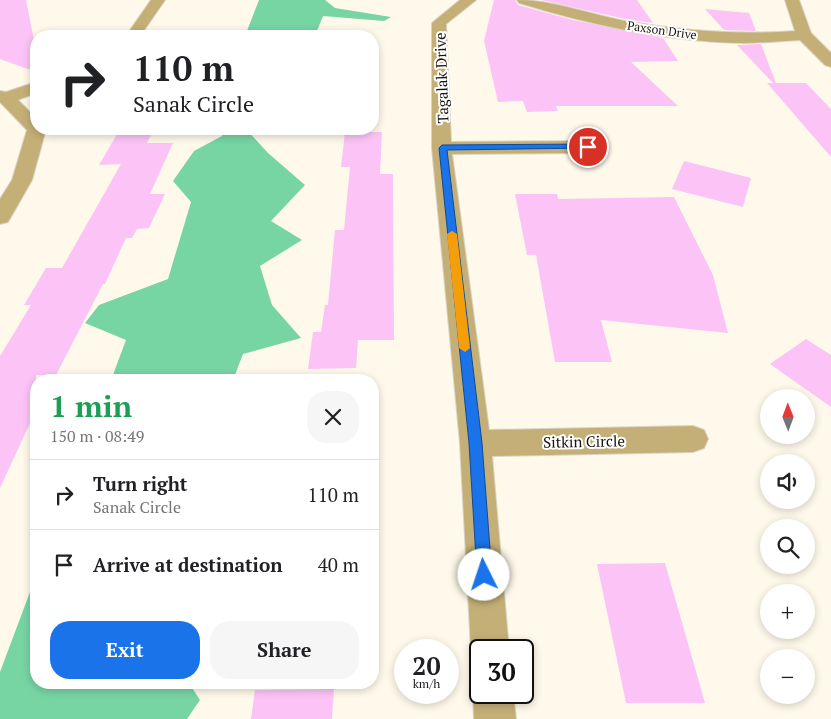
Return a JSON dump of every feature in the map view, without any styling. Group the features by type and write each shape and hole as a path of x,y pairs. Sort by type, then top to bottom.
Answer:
{"street":[{"path":"137,30 158,0"},
{"name":"Tagalak Drive","path":"469,0 439,22 442,148 475,443 489,639"},
{"name":"Paxson Drive","path":"524,0 566,14 651,30 736,38 804,35"},
{"path":"792,0 804,35 831,62"},
{"path":"30,88 3,97 30,122"},
{"path":"0,217 22,180 35,135"},
{"path":"442,148 588,147"},
{"name":"Sitkin Circle","path":"475,443 692,439"},
{"path":"493,704 494,719"}],"green space":[{"path":"259,0 325,0 335,8 391,17 384,21 323,16 317,30 247,30"},
{"path":"252,135 268,153 305,185 271,221 302,240 260,266 272,305 301,338 243,354 235,374 113,374 126,340 85,323 99,305 168,279 191,202 173,181 194,151 222,136"},
{"path":"30,592 30,689 193,689 200,700 187,719 0,719 0,672"}],"building":[{"path":"0,0 26,0 32,30 30,30 30,70 0,59"},
{"path":"494,0 515,0 518,5 573,20 663,38 678,61 631,62 678,106 556,106 558,111 527,112 523,101 498,102 484,41"},
{"path":"541,0 637,0 653,23 625,19"},
{"path":"705,9 749,13 756,31 724,30"},
{"path":"761,44 776,83 806,83 831,109 831,157 767,83 773,83 737,45"},
{"path":"379,132 382,132 380,174 393,174 394,340 358,340 356,368 308,369 313,332 321,332 325,305 328,305 335,230 344,230 350,167 341,167 345,135 379,135"},
{"path":"116,135 151,135 147,143 173,143 150,194 165,194 149,228 137,229 132,238 126,238 105,284 103,284 57,374 30,374 30,423 0,488 0,356 31,305 24,305 46,268 62,268 121,164 99,165"},
{"path":"684,161 751,178 743,207 672,189"},
{"path":"515,194 557,194 558,199 674,197 713,275 728,333 601,320 612,362 555,362 536,255 527,255"},
{"path":"806,339 831,355 831,407 815,396 815,389 805,389 770,364"},
{"path":"665,563 705,703 626,703 597,564"},
{"path":"334,689 332,719 251,719 255,690"}],"slow traffic":[{"path":"452,234 465,348"}],"route":[{"path":"484,575 475,443 442,148 588,147"}]}
